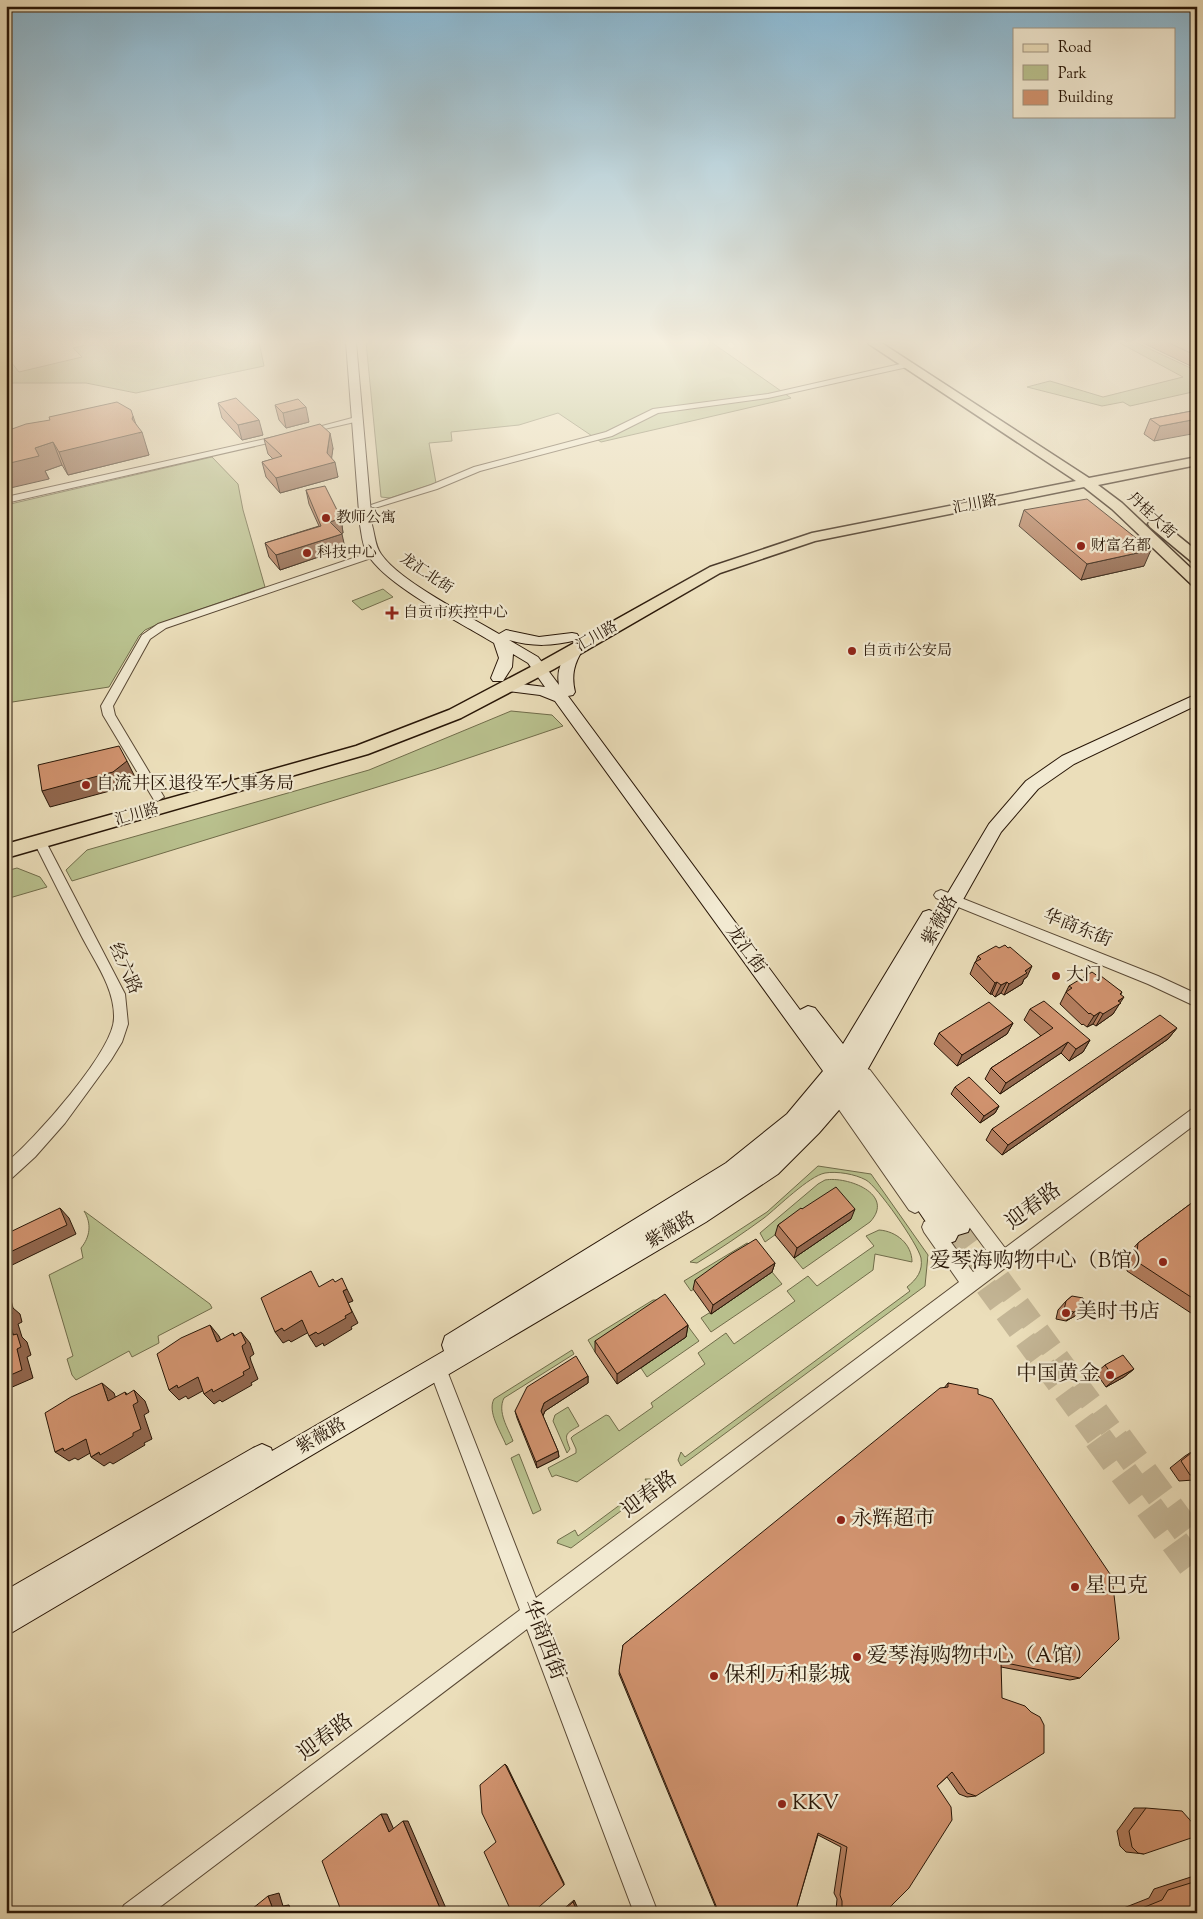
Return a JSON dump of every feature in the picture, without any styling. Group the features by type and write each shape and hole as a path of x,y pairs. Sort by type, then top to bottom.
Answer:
{"main road":[{"name":"龙汇北街","path":"357,432 366,524 370,547 374,554 393,574 408,585 502,636"},
{"name":"龙汇北街","path":"369,432 379,544 382,551 414,581 540,662"},
{"path":"1016,432 1091,479"},
{"path":"1020,432 1091,479 1197,560"},
{"name":"汇川路","path":"1091,479 1197,452"},
{"name":"汇川路","path":"6,838 158,797 356,740 502,682 715,570 812,537 1091,479 1197,461"},
{"name":"丹桂大街","path":"1091,479 1197,582"},
{"path":"502,636 525,641 574,643 564,676 563,694 502,682 507,663 506,649 502,636"},
{"name":"龙汇街","path":"540,662 845,1075 954,1229"},
{"name":"汇川路","path":"6,851 362,750 454,714 502,682"},
{"name":"紫薇路","path":"6,1622 698,1215 770,1167 812,1126 845,1075 947,897 984,825 1020,780 1058,754 1197,690"},
{"name":"紫薇路","path":"947,897 995,828 1032,785 1068,760 1197,699"},
{"name":"紫薇路","path":"6,1606 433,1358 734,1170 794,1121 845,1075"}],"street":[{"path":"300,433 306,432"},
{"path":"375,505 434,487 477,468 603,436 612,432"},
{"path":"6,500 290,435"},
{"path":"158,797 109,715 107,706 146,637 162,626 374,554"},
{"name":"经六路","path":"6,1173 25,1158 51,1129 101,1062 120,1029 121,1010 118,994 40,842"},
{"name":"华商东街","path":"947,897 1153,980 1197,1001"},
{"path":"845,1075 1003,1260"},
{"path":"845,1075 971,1284"},
{"name":"迎春路","path":"132,1913 1197,1114"},
{"name":"华商西街","path":"438,1369 533,1612 646,1913"}],"green space":[{"path":"375,432 455,432 451,432 452,441 429,443 436,483 390,498 381,497"},
{"path":"586,432 646,432 601,442"},
{"path":"212,457 238,484 243,510 265,587 145,630 139,636 109,687 6,703 6,505"},
{"path":"383,589 393,597 362,610 352,601"},
{"path":"511,711 552,715 563,726 436,769 72,881 66,870 87,850 369,770"},
{"path":"17,868 40,877 47,887 6,899 6,871"},
{"path":"818,1166 871,1174 928,1255 925,1286 681,1466 678,1460 681,1452 685,1457 910,1291 907,1287 919,1274 921,1258 918,1251 879,1193 862,1178 835,1172 818,1175 794,1192 764,1218 731,1241 697,1263 690,1262 767,1212"},
{"path":"825,1180 845,1181 866,1189 873,1195 877,1203 876,1212 870,1222 803,1269 794,1258 851,1219 786,1227 765,1242 760,1233"},
{"path":"84,1211 210,1304 212,1308 158,1336 159,1343 132,1357 129,1351 76,1380 72,1375 67,1359 73,1356 49,1275 83,1258 81,1248 89,1230 87,1216"},
{"path":"879,1230 891,1233 902,1240 909,1250 912,1262 875,1254 873,1270 577,1482 556,1475 552,1477 548,1468 576,1453 571,1438 573,1436 606,1415 609,1416 619,1431 653,1407 651,1403 705,1364 698,1353 726,1333 734,1344 795,1301 787,1291 808,1276 817,1286 874,1246 866,1236"},
{"path":"747,1243 751,1245 730,1265 691,1291 684,1281"},
{"path":"772,1272 782,1284 711,1332 701,1318 709,1313 711,1314"},
{"path":"653,1300 658,1300 595,1352 588,1340"},
{"path":"684,1321 699,1341 647,1377 641,1368 686,1337"},
{"path":"572,1350 574,1354 504,1398 502,1414 513,1441 506,1445 493,1416 492,1404 494,1399"},
{"path":"568,1407 579,1426 567,1435 570,1449 567,1453 553,1421 555,1415"},
{"path":"519,1454 541,1510 533,1514 511,1458"},
{"path":"645,1479 651,1479 656,1485 571,1548 557,1543 558,1540 575,1530 578,1536 648,1484"}],"building":[{"path":"6,432 142,432 59,452 53,442 35,448 39,456 6,464"},
{"path":"292,432 328,432 330,433 327,453 335,462 276,478 262,462 282,456 264,439"},
{"path":"325,486 341,518 330,522 342,534 276,555 265,543 321,526 306,490"},
{"path":"1087,499 1151,550 1087,564 1024,510"},
{"path":"119,746 127,761 113,772 42,791 38,765"},
{"path":"1005,945 1032,966 1025,971 1027,973 1009,984 1007,982 1001,985 997,982 995,983 975,962 981,959 978,956 996,946 999,948"},
{"path":"1092,972 1099,977 1101,976 1122,992 1120,994 1124,997 1118,1001 1121,1003 1103,1014 1100,1012 1094,1016 1089,1014 1066,992 1072,988 1069,986"},
{"path":"1044,1001 1090,1040 1076,1049 1068,1042 1006,1083 991,1068 1053,1028 1030,1009"},
{"path":"989,1002 1013,1023 962,1055 939,1033"},
{"path":"1160,1015 1177,1028 1008,1145 992,1129"},
{"path":"969,1077 999,1106 984,1116 955,1087"},
{"path":"836,1187 855,1209 797,1248 778,1225 801,1208"},
{"name":"爱琴海购物中心（B馆）","path":"1197,1199 1197,1301 1136,1261 1138,1243"},
{"path":"60,1208 67,1225 6,1254 6,1234"},
{"path":"756,1239 775,1263 713,1305 695,1280"},
{"path":"311,1271 319,1287 333,1279 335,1282 342,1278 347,1289 343,1291 352,1312 345,1316 346,1318 318,1334 316,1332 309,1336 302,1320 284,1331 282,1328 275,1332 261,1298"},
{"path":"665,1294 688,1325 617,1374 595,1341"},
{"path":"1072,1296 1083,1298 1083,1307 1074,1312 1064,1310 1066,1301"},
{"path":"10,1305 12,1314 8,1316 13,1335 17,1334 21,1347 17,1349 22,1370 6,1377 6,1307"},
{"path":"210,1325 217,1342 233,1333 234,1336 241,1332 246,1343 242,1346 243,1350 250,1368 243,1372 244,1375 213,1392 212,1389 204,1394 198,1377 178,1388 177,1385 169,1390 157,1354 181,1338"},
{"path":"1123,1355 1134,1369 1115,1379 1105,1365"},
{"path":"576,1356 588,1376 544,1403 541,1411 558,1451 536,1462 515,1411 527,1387"},
{"path":"102,1383 108,1401 125,1392 126,1395 134,1390 138,1402 133,1405 141,1429 133,1433 133,1436 100,1455 99,1452 91,1457 86,1439 64,1451 63,1448 55,1452 45,1413 71,1397"},
{"name":"爱琴海购物中心（A馆）","path":"948,1383 978,1389 978,1394 992,1399 1112,1577 1119,1639 1080,1678 1001,1662 1002,1698 1025,1706 1040,1717 1044,1725 1044,1753 976,1796 967,1793 952,1772 937,1786 951,1807 952,1820 909,1888 884,1913 842,1913 840,1895 847,1847 818,1833 795,1913 719,1913 619,1671 623,1645 940,1388 948,1387"},
{"path":"1196,1449 1197,1474 1190,1475 1181,1461"},
{"path":"505,1764 564,1885 532,1913 512,1913 484,1852 496,1842 482,1813 480,1785"},
{"path":"1146,1808 1182,1811 1197,1828 1197,1836 1144,1854 1138,1853 1132,1847 1129,1831"},
{"path":"381,1814 389,1832 403,1821 442,1913 342,1913 322,1861"},
{"path":"1197,1881 1197,1913 1130,1913 1162,1900 1168,1890"},
{"path":"268,1896 274,1912 279,1908 281,1913 247,1913"},
{"path":"573,1902 578,1913 561,1913"}],"tunnel":[{"path":"960,1225 1119,1440"},
{"path":"947,1233 1099,1440"},
{"path":"1098,1438 1197,1572"},
{"path":"1118,1438 1197,1545"}],"place":[{"name":"教师公寓","path":"326,518"},
{"name":"财富名都","path":"1081,546"},
{"name":"科技中心","path":"307,553"},
{"name":"自贡市疾控中心","path":"392,613"},
{"name":"自贡市公安局","path":"852,651"},
{"name":"自流井区退役军人事务局","path":"86,785"},
{"name":"大门","path":"1056,976"},
{"name":"爱琴海购物中心（B馆）","path":"1163,1262"},
{"name":"美时书店","path":"1066,1313"},
{"name":"中国黄金","path":"1110,1375"},
{"name":"永辉超市","path":"841,1520"},
{"name":"星巴克","path":"1075,1587"},
{"name":"爱琴海购物中心（A馆）","path":"857,1657"},
{"name":"保利万和影城","path":"714,1676"},
{"name":"KKV","path":"782,1804"}]}
